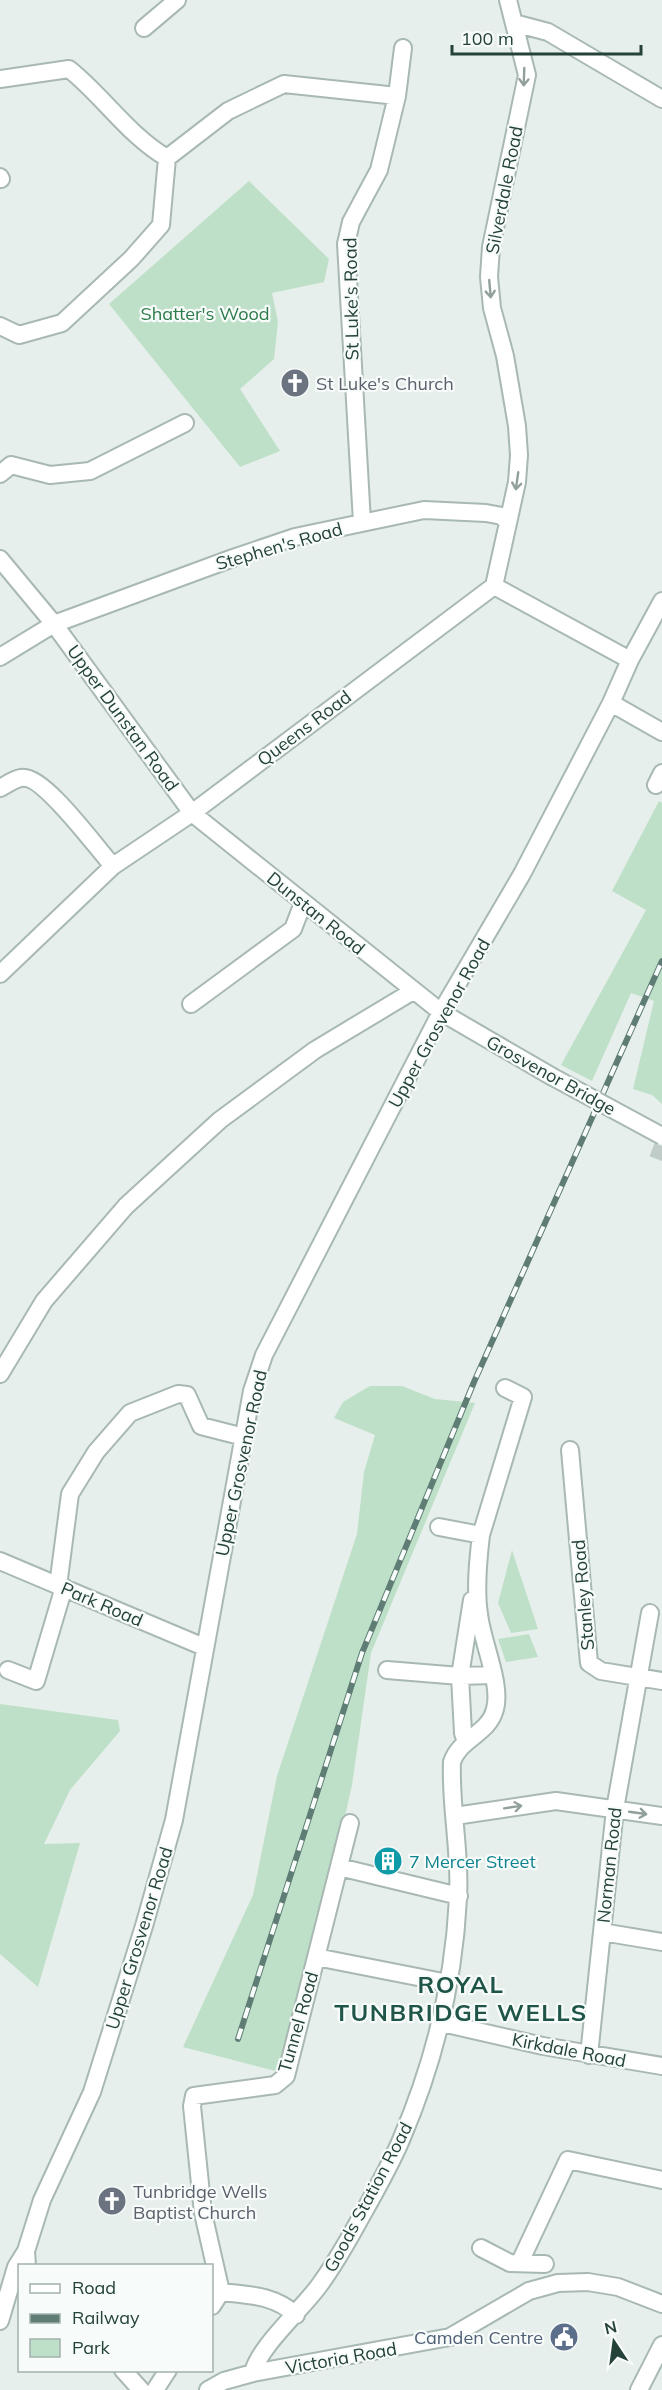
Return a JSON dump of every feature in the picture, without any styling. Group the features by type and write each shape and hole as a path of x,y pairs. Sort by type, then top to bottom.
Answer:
{"street":[{"path":"144,27 177,0"},
{"name":"Silverdale Road","path":"508,0 527,75 491,247 489,277 492,308 505,356 517,426 519,455 517,482 508,523"},
{"path":"514,23 548,32 662,99"},
{"name":"St Luke's Road","path":"362,522 346,244 351,222 379,170 397,96 403,48"},
{"path":"0,79 69,69 87,83 152,149 167,158"},
{"path":"0,326 19,334 62,323 131,259 161,225 167,158 228,111 284,84 397,96"},
{"path":"0,474 12,465 50,475 90,471 185,423"},
{"name":"Stephen's Road","path":"0,657 54,624 295,537 424,510 486,513 502,516 508,523"},
{"path":"508,523 494,586 630,660"},
{"name":"Upper Dunstan Road","path":"0,559 54,624 192,813"},
{"name":"Queens Road","path":"0,974 112,866 192,813 494,586"},
{"name":"Upper Grosvenor Road","path":"27,2258 42,2200 92,2092 144,1926 174,1820 252,1391 264,1355 441,1012 522,874 662,601"},
{"path":"611,703 662,732"},
{"path":"0,788 21,778 33,779 51,792 112,866"},
{"name":"Dunstan Road","path":"192,813 441,1012"},
{"path":"191,1004 293,928 303,903"},
{"path":"0,1374 44,1301 126,1206 226,1115 315,1050 413,991"},
{"name":"Grosvenor Bridge","path":"441,1012 551,1076 662,1136"},
{"path":"479,1554 478,1613 492,1675 498,1690 495,1711 487,1727 466,1742 463,1733 460,1676 481,1535 523,1397 504,1388"},
{"path":"8,1670 36,1681 61,1586 70,1494 96,1452 130,1413 178,1394 187,1395 201,1426 244,1437"},
{"name":"Stanley Road","path":"570,1450 589,1663 601,1671 662,1681"},
{"path":"440,1527 481,1535"},
{"name":"Park Road","path":"0,1561 204,1647"},
{"name":"Norman Road","path":"589,2055 615,1809 650,1613"},
{"path":"387,1670 460,1676 492,1675"},
{"name":"Goods Station Road","path":"253,2373 255,2363 261,2353 321,2284 346,2244 401,2143 432,2060 442,2023 454,1949 459,1896 452,1773 455,1752 466,1742"},
{"path":"455,1816 556,1801 662,1816"},
{"name":"Tunnel Road","path":"211,2264 192,2106 194,2096 275,2085 286,2076 350,1823"},
{"path":"339,1867 459,1896"},
{"path":"602,1932 662,1942"},
{"path":"316,1957 448,1983"},
{"name":"Kirkdale Road","path":"442,2023 589,2055 662,2066"},
{"path":"520,2262 568,2160 662,2180"},
{"path":"480,2248 510,2263 545,2264"},
{"name":"Upper Grosvenor Road","path":"1,2318 18,2265"},
{"name":"Tunnel Road","path":"213,2279 216,2299"},
{"name":"Victoria Road","path":"253,2373 450,2337 529,2291 558,2283 588,2282 618,2287 662,2304"},
{"path":"1,2318 18,2297"},
{"path":"216,2299 260,2297 285,2305 296,2315"},
{"path":"639,2390 662,2345"},
{"path":"125,2372 144,2390 166,2372"},
{"path":"207,2390 224,2381 253,2373"}],"green space":[{"name":"Shatter's Wood","path":"249,181 329,259 324,282 272,293 278,322 274,359 240,389 280,451 240,467 109,304"},
{"path":"659,801 662,803 662,1104 652,1095 633,1089 654,1001 631,993 592,1081 561,1065 646,910 612,891"},
{"path":"370,1386 402,1386 435,1399 475,1403 371,1653 352,1785 283,2073 183,2047 253,1895 277,1776 357,1534 364,1472 375,1435 334,1418 343,1402"},
{"path":"512,1550 538,1629 511,1633 498,1603"},
{"path":"529,1634 538,1657 506,1662 498,1639"},
{"path":"0,1704 118,1720 120,1731 70,1790 44,1844 80,1843 38,1987 0,1954"}],"tunnel":[{"path":"657,1159 662,1146"}],"railway":[{"path":"238,2039 362,1653 474,1382 662,961"}],"place":[{"name":"St Luke's Church","path":"295,383"},
{"name":"7 Mercer Street","path":"388,1861"},
{"name":"Tunbridge Wells Baptist Church","path":"112,2201"},
{"name":"Camden Centre","path":"564,2337"}],"district":[{"name":"ROYAL TUNBRIDGE WELLS","path":"461,1998"}]}
